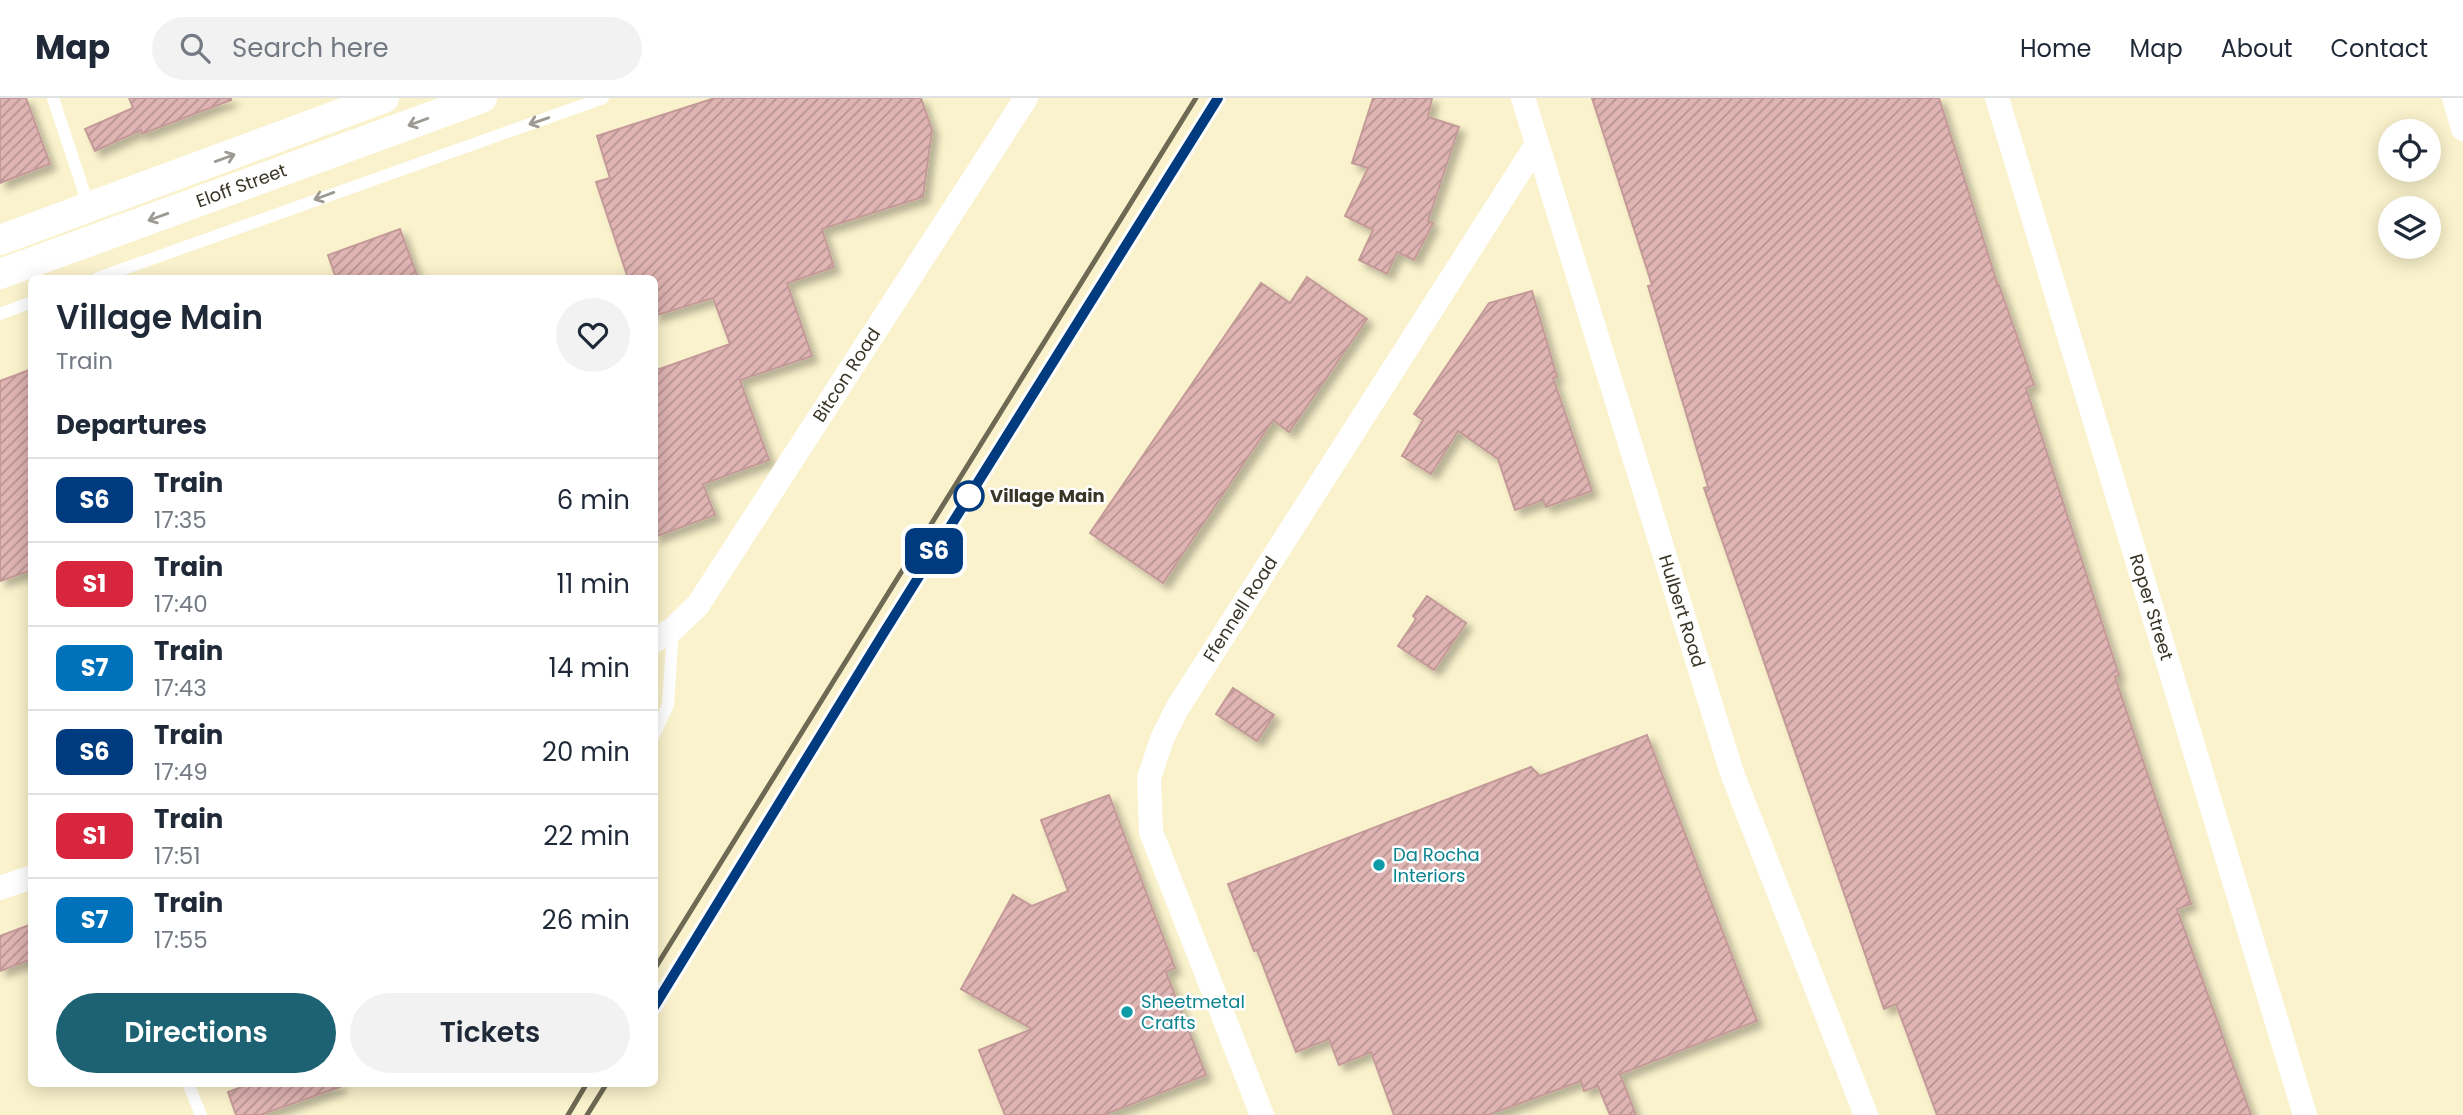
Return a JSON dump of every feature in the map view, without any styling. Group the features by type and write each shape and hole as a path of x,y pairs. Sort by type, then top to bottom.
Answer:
{"street":[{"name":"Eloff Street","path":"0,240 384,98"},
{"name":"Eloff Street","path":"0,274 482,98"},
{"name":"Bitcon Road","path":"664,635 698,606 1026,98"},
{"name":"Hulbert Road","path":"1523,98 1732,773 1866,1115"},
{"name":"Roper Street","path":"1997,98 2305,1115"},
{"path":"2454,98 2463,129"},
{"name":"Ffennell Road","path":"1262,1115 1151,832 1149,778 1162,739 1178,707 1536,144"},
{"path":"0,888 28,878"}],"lane":[{"path":"53,98 90,208"},
{"path":"106,275 603,98"},
{"path":"0,314 28,304"},
{"path":"658,726 668,705 664,635"},
{"path":"190,1087 201,1115"}],"building":[{"path":"0,98 26,98 50,164 0,183"},
{"path":"129,98 231,100 142,134 141,130 95,151 85,129 133,108"},
{"path":"715,98 921,98 932,130 923,197 822,229 834,267 787,283 812,356 740,380 769,460 703,484 715,515 658,536 658,370 730,344 713,298 658,315 658,275 627,275 596,182 610,178 597,136"},
{"path":"1373,98 1432,98 1428,117 1459,127 1428,221 1433,223 1414,260 1397,252 1387,274 1359,260 1373,230 1345,216 1368,168 1352,163"},
{"path":"1592,98 1939,98 1998,286 2034,385 2026,388 2119,675 2115,677 2191,904 2177,909 2251,1115 1937,1115 1896,1004 1884,1009 1704,488 1708,487 1648,286 1652,285"},
{"path":"400,229 417,275 335,275 328,255"},
{"path":"1307,277 1367,319 1289,432 1273,420 1163,583 1090,533 1261,283 1290,303"},
{"path":"1532,291 1557,377 1553,378 1592,491 1546,507 1543,500 1515,510 1498,459 1458,431 1431,474 1402,456 1423,420 1414,414 1489,303"},
{"path":"28,370 28,571 0,581 0,381"},
{"path":"1427,596 1466,623 1434,670 1398,646"},
{"path":"1233,688 1274,715 1257,741 1216,714"},
{"path":"1647,735 1757,1021 1620,1074 1636,1115 1610,1115 1598,1086 1584,1091 1581,1081 1488,1115 1394,1115 1371,1052 1339,1065 1329,1039 1296,1052 1257,950 1254,951 1228,884 1531,767 1540,776"},
{"path":"1109,795 1175,968 1166,972 1206,1075 1104,1115 1005,1115 979,1050 1032,1029 961,989 1013,895 1032,906 1068,891 1041,820"},
{"path":"28,926 28,960 0,971 0,936"},
{"path":"241,1087 340,1087 260,1115 236,1115 228,1092"}],"railway":[{"path":"658,964 1196,98"},
{"path":"658,1000 883,633 1218,98"},
{"path":"568,1115 585,1087"},
{"path":"587,1115 604,1087"}],"train":[{"name":"S6","path":"658,1001 1218,98"}],"place":[{"name":"Village Main","path":"969,496"},
{"name":"Da Rocha Interiors","path":"1379,865"},
{"name":"Sheetmetal Crafts","path":"1127,1012"}]}
